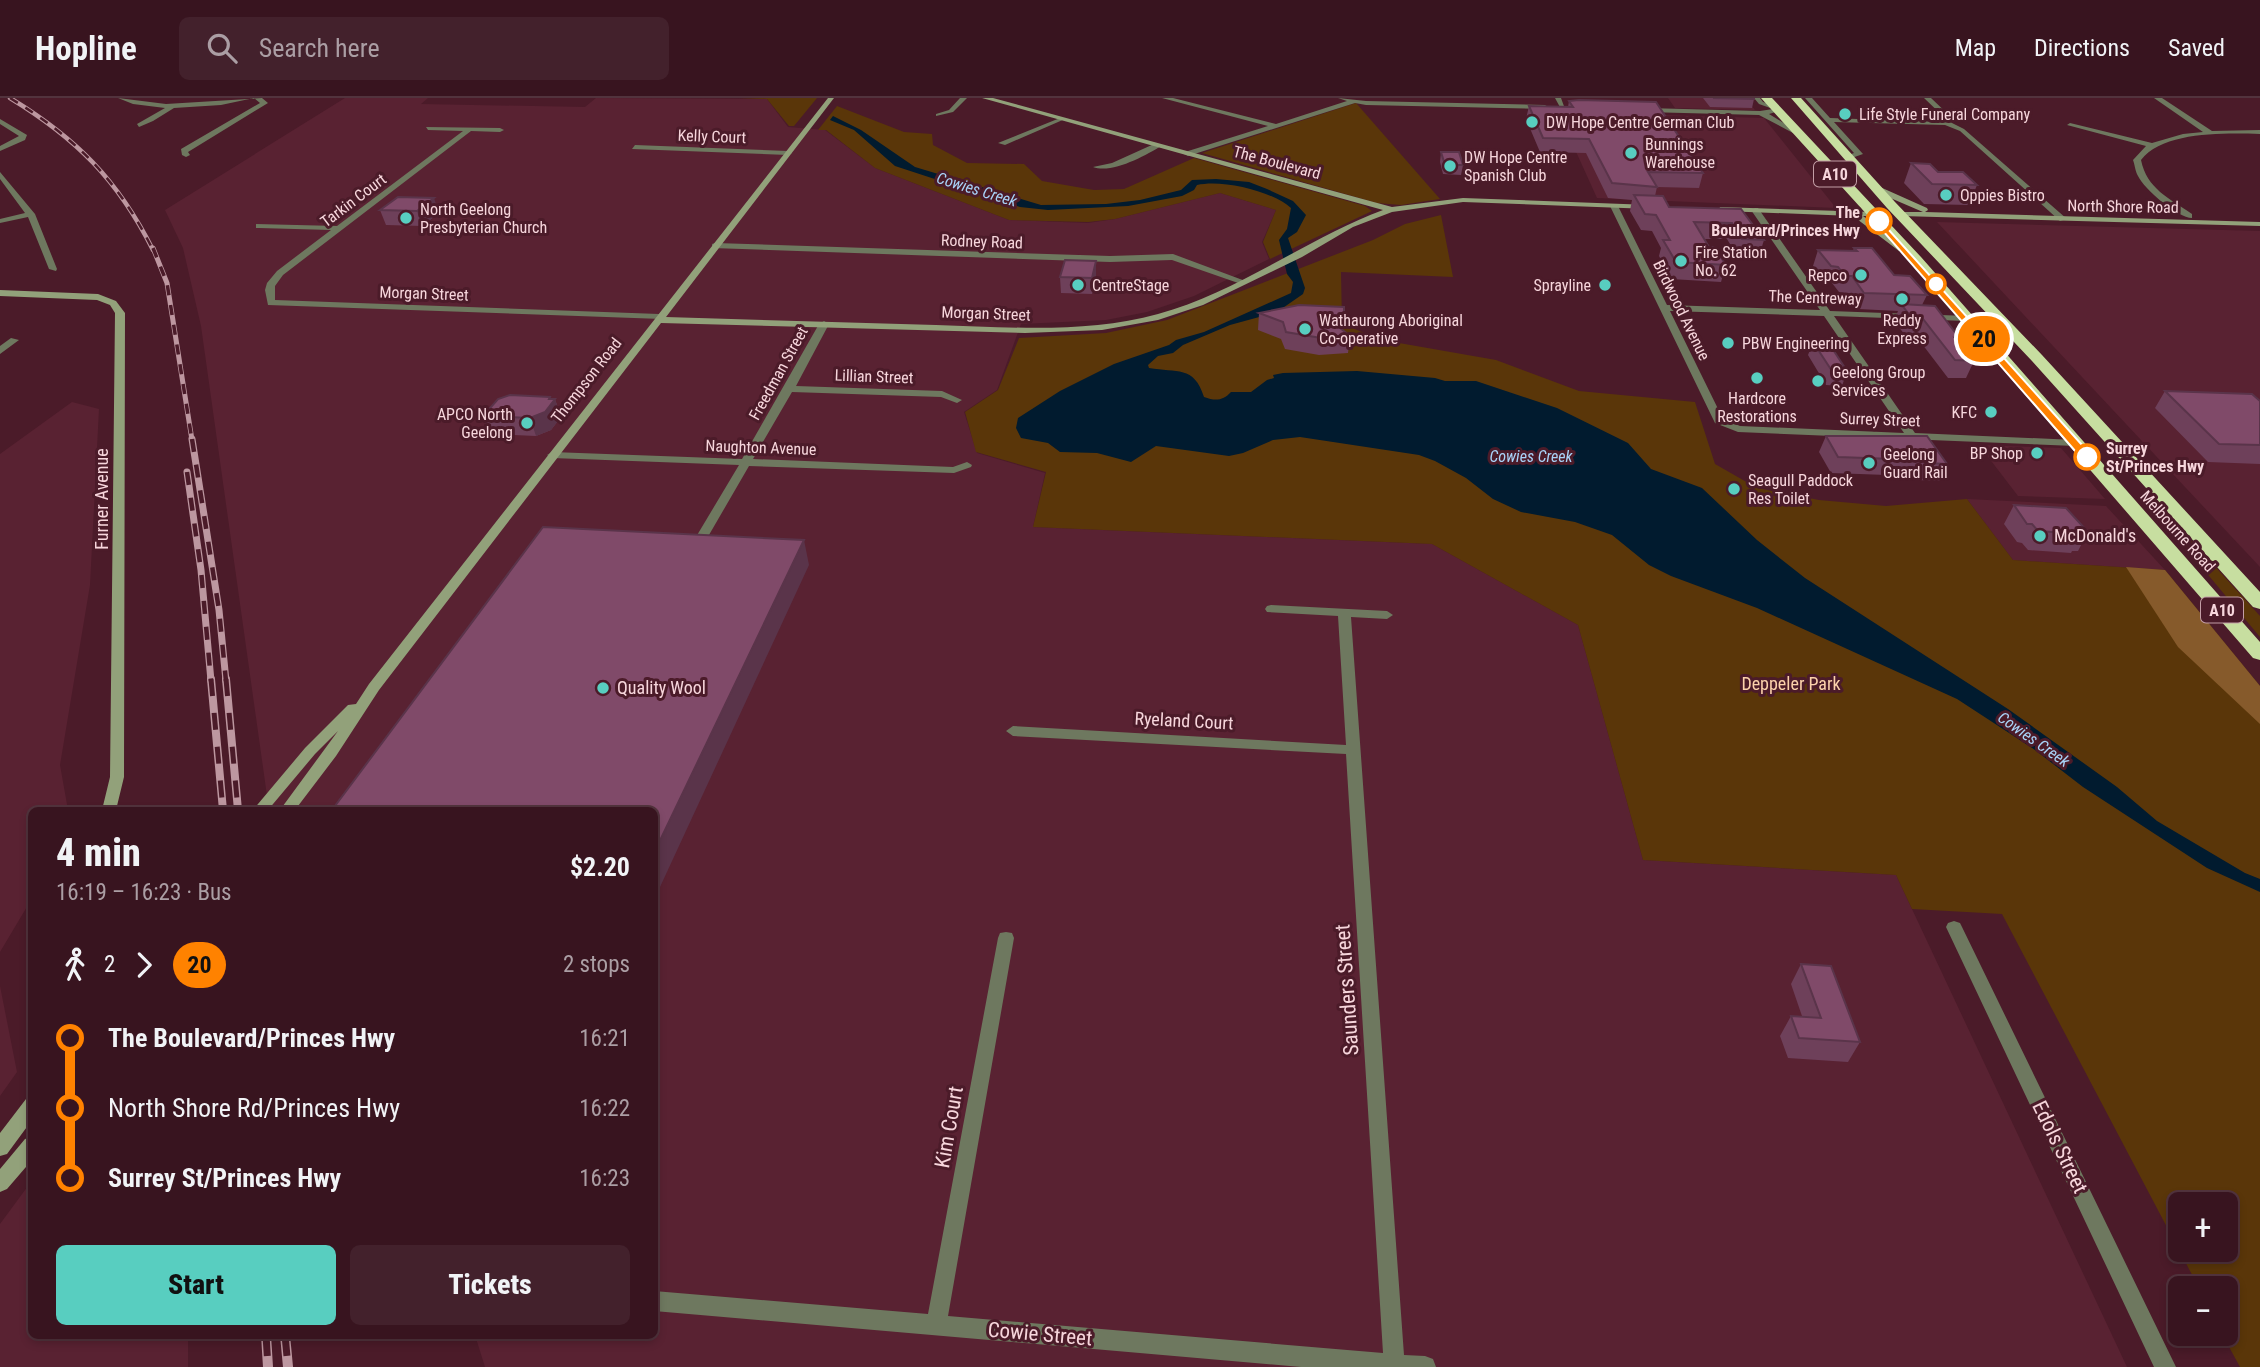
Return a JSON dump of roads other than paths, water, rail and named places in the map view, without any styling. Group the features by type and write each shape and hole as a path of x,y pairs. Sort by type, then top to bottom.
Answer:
{"highway":[{"name":"A10","path":"1766,98 1872,214"},
{"name":"A10","path":"1796,98 1901,214"},
{"path":"1872,214 1901,214"},
{"name":"Melbourne Road","path":"1872,214 2260,654"},
{"name":"Melbourne Road","path":"1901,214 2260,603"},
{"path":"2152,485 2143,487 2139,496 2172,536 2185,566"}],"main road":[{"name":"Thompson Road","path":"289,807 331,753 373,687 831,98"},
{"name":"The Boulevard","path":"985,98 1390,210 1473,200 1665,207"},
{"path":"1877,189 1913,206 1949,216"},
{"name":"The Boulevard","path":"1403,215 1466,205 1567,204"},
{"path":"1713,208 1872,214"},
{"path":"1390,210 1403,215"},
{"name":"Morgan Street","path":"658,318 1033,330 1090,328 1129,323 1177,312 1278,266 1350,225 1390,210"},
{"path":"1853,213 1909,254"},
{"name":"North Shore Road","path":"1901,214 2260,224"},
{"name":"Morgan Street","path":"1299,255 1403,215"},
{"name":"Furner Avenue","path":"0,293 95,297 111,302 120,313 117,777 110,807"},
{"name":"Thompson Road","path":"263,807 310,751 373,687"},
{"path":"0,1148 28,1110"},
{"path":"0,1183 28,1149"}],"street":[{"path":"121,98 141,106 224,103 251,98"},
{"path":"186,155 184,151 265,103 257,98"},
{"path":"938,115 951,111 964,98"},
{"path":"1165,98 1277,126"},
{"path":"1341,98 1575,108"},
{"path":"1558,98 1563,108"},
{"path":"1757,98 1761,103 1775,109"},
{"path":"1808,98 1859,154 1849,158"},
{"path":"1927,98 1949,121 2063,219"},
{"path":"2157,98 2209,132"},
{"path":"1188,154 1355,100"},
{"path":"139,125 174,104"},
{"path":"1760,113 1775,109"},
{"path":"1639,110 1760,113 1774,116 1782,126 1795,132"},
{"path":"1002,143 1062,119"},
{"path":"1829,120 1949,121"},
{"path":"0,121 23,135 0,149"},
{"path":"2070,125 2151,145 2209,132 2260,132"},
{"path":"428,128 500,130"},
{"name":"Tarkin Court","path":"271,303 269,295 274,279 470,129"},
{"path":"2151,145 2141,154 2138,171 2148,184 2189,216"},
{"name":"Kelly Court","path":"635,146 789,153"},
{"path":"1097,167 1114,165 1157,146"},
{"path":"0,174 31,214 52,269"},
{"name":"Birdwood Avenue","path":"1614,205 1719,421 1726,425"},
{"path":"1755,210 1912,436"},
{"path":"0,220 31,214"},
{"path":"259,226 338,228"},
{"name":"Rodney Road","path":"715,246 1110,259 1156,256 1176,258 1244,282"},
{"name":"Morgan Street","path":"271,303 658,318"},
{"name":"The Centreway","path":"1664,307 1965,318"},
{"name":"Freedman Street","path":"696,547 789,390 824,324"},
{"path":"0,351 14,340"},
{"name":"Lillian Street","path":"789,390 942,394 957,400"},
{"name":"Surrey Street","path":"1726,425 1738,429 2075,443"},
{"name":"Naughton Avenue","path":"552,455 954,470 967,466"},
{"path":"1271,608 1387,615"},
{"name":"Saunders Street","path":"1344,612 1394,1364"},
{"name":"Ryeland Court","path":"1013,731 1354,750"},
{"name":"Edols Street","path":"1954,927 2165,1367"},
{"name":"Kim Court","path":"936,1325 1006,937"},
{"name":"Cowie Street","path":"658,1301 1425,1367"}],"water":[{"name":"Cowies Creek","path":"833,116 861,130 915,167 1041,205 1106,204 1140,200 1181,190 1192,180 1216,179 1249,182 1293,201 1306,215 1297,232 1288,238 1305,288 1303,294 1277,312 1230,325 1183,345 1173,353 1158,356 1148,365 1149,368 1190,375 1204,397 1215,400 1222,399 1231,392 1251,392 1274,378 1273,375 1357,371 1445,381 1476,381 1557,408 1628,443 1651,469 1702,488 1757,540 1805,578 2008,709 2117,787 2157,821 2245,873 2260,879 2260,892 2207,868 2083,787 2035,750 1957,699 1757,608 1671,576 1649,565 1612,535 1575,522 1521,512 1493,499 1466,478 1419,455 1300,437 1273,440 1229,456 1156,446 1131,462 1097,453 1060,452 1048,443 1021,438 1016,428 1018,418 1060,391 1114,364 1204,332 1291,293 1293,282 1287,274 1279,240 1287,229 1291,208 1272,196 1220,184 1197,185 1194,190 1182,196 1128,206 1048,210 1020,207 895,166 854,130 830,120"}],"railway":[{"path":"10,98 55,129 93,163 125,202 153,250"},
{"path":"153,248 167,283 192,440"},
{"path":"192,439 219,610 226,681"},
{"path":"187,472 201,570 211,681"},
{"path":"211,679 223,807"},
{"path":"226,679 238,807"},
{"path":"266,1339 268,1367"},
{"path":"285,1339 288,1367"}],"place":[{"name":"Life Style Funeral Company","path":"1845,114"},
{"name":"DW Hope Centre German Club","path":"1532,122"},
{"name":"Bunnings Warehouse","path":"1631,153"},
{"name":"DW Hope Centre Spanish Club","path":"1450,166"},
{"name":"Oppies Bistro","path":"1946,195"},
{"name":"North Geelong Presbyterian Church","path":"406,218"},
{"name":"The Boulevard/Princes Hwy","path":"1879,221"},
{"name":"Fire Station No. 62","path":"1681,261"},
{"name":"Repco","path":"1861,275"},
{"name":"CentreStage","path":"1078,285"},
{"name":"Sprayline","path":"1605,285"},
{"name":"Reddy Express","path":"1902,299"},
{"name":"Wathaurong Aboriginal Co-operative","path":"1305,329"},
{"name":"PBW Engineering","path":"1728,343"},
{"name":"Hardcore Restorations","path":"1757,378"},
{"name":"Geelong Group Services","path":"1818,381"},
{"name":"KFC","path":"1991,412"},
{"name":"APCO North Geelong","path":"527,423"},
{"name":"BP Shop","path":"2037,453"},
{"name":"Surrey St/Princes Hwy","path":"2087,457"},
{"name":"Geelong Guard Rail","path":"1869,463"},
{"name":"Seagull Paddock Res Toilet","path":"1734,489"},
{"name":"McDonald's","path":"2040,536"},
{"name":"Quality Wool","path":"603,688"}],"park label":[{"name":"Deppeler Park","path":"1791,684"}]}
